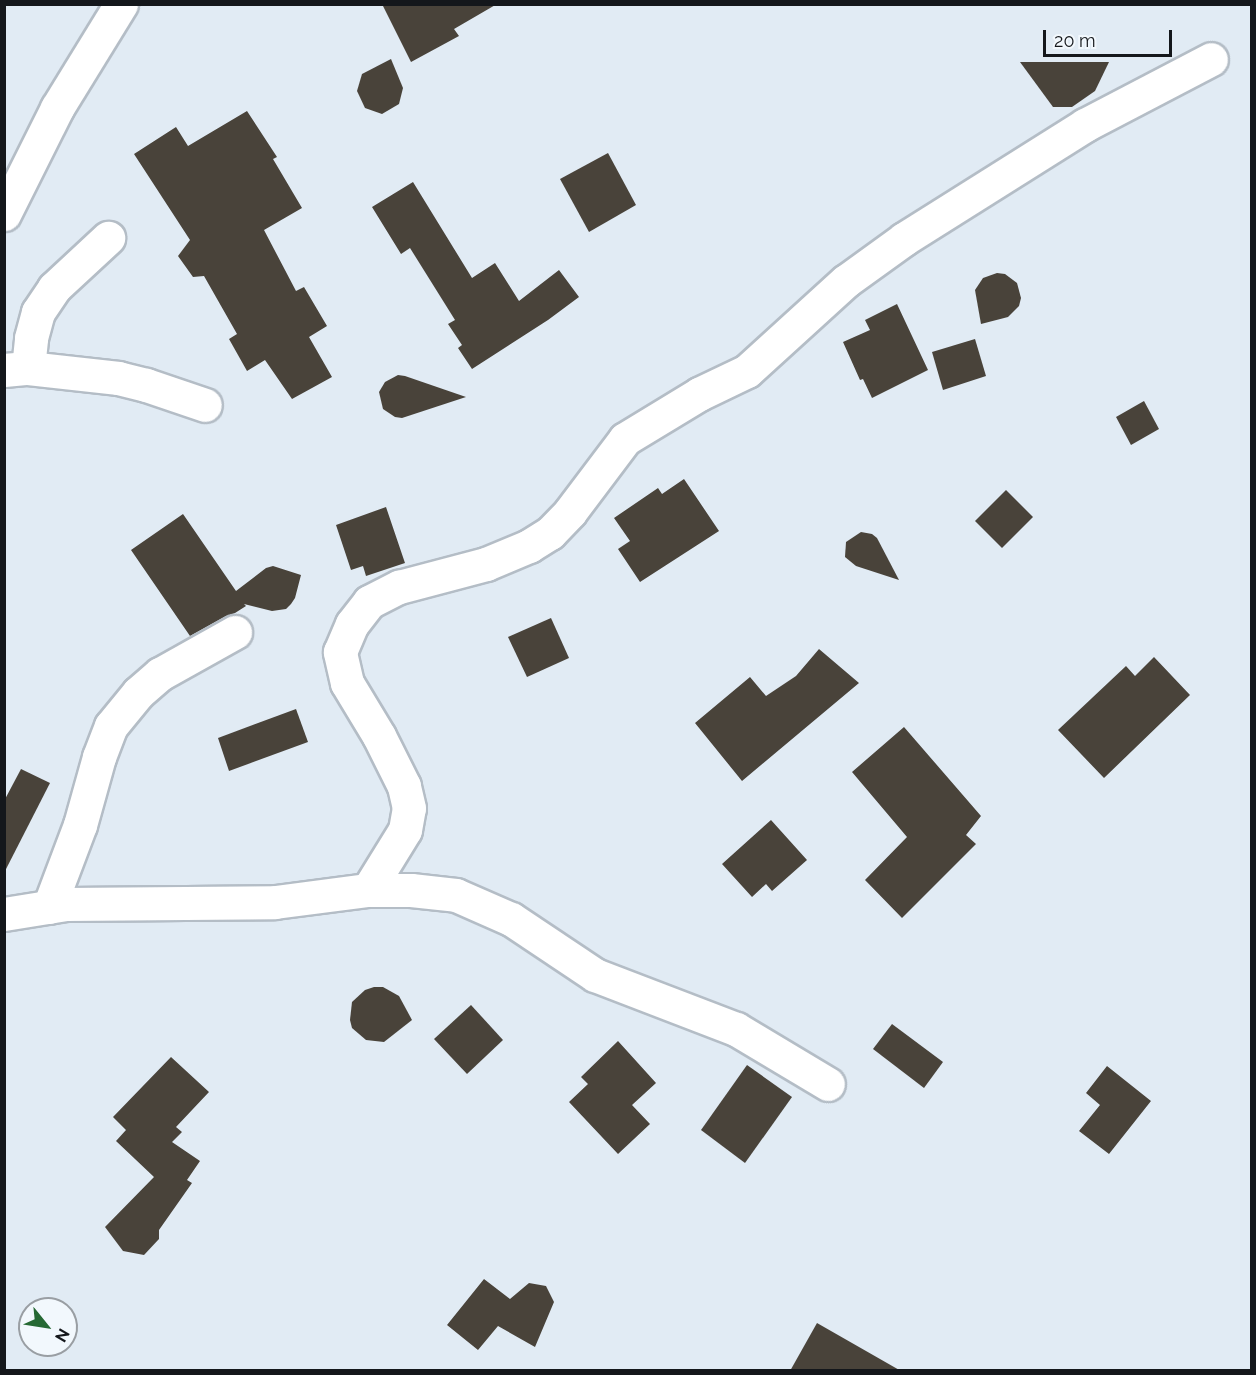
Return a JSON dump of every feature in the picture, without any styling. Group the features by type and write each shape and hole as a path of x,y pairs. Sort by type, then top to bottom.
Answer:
{"street":[{"path":"4,214 57,108 121,4"},
{"path":"368,890 405,830 409,808 404,786 379,736 346,683 340,652 352,624 369,602 399,587 486,564 529,546 550,533 570,512 625,439 699,394 747,371 838,288 904,239 1085,126 1211,59"},
{"path":"108,238 54,288 38,312 31,338 16,369 118,378 205,405"},
{"path":"49,907 80,825 99,757 111,726 138,693 160,674 235,632"},
{"path":"4,914 49,907 154,901 216,904 275,902 368,890 411,890 456,895 510,919 595,975 736,1029 828,1084"}],"building":[{"path":"382,4 497,4 454,29 459,36 411,62"},
{"path":"391,59 403,88 399,104 382,114 365,108 357,91 362,74"},
{"path":"1020,62 1109,62 1095,91 1072,107 1053,107"},
{"path":"247,111 277,157 273,159 302,208 264,230 296,291 304,287 327,326 309,337 332,377 292,399 265,360 247,371 229,339 237,334 204,276 193,277 178,256 190,240 134,154 176,127 188,146"},
{"path":"608,153 636,205 589,232 560,179"},
{"path":"413,182 472,278 495,263 519,301 559,270 579,297 472,369 458,348 462,345 448,324 455,320 410,248 401,254 372,207"},
{"path":"997,273 1005,274 1017,283 1021,298 1019,306 1008,317 981,324 975,290 983,278"},
{"path":"897,304 928,370 872,398 863,379 860,380 843,342 870,330 865,320"},
{"path":"975,339 986,376 943,390 932,352"},
{"path":"398,375 466,397 402,418 395,417 383,409 379,392 385,382"},
{"path":"1144,401 1159,429 1131,445 1116,417"},
{"path":"684,479 719,531 640,582 618,549 630,541 614,518 658,488 662,494"},
{"path":"1006,490 1033,517 1002,548 975,521"},
{"path":"386,507 405,563 366,576 363,566 351,570 336,525"},
{"path":"183,514 236,591 266,568 273,566 301,575 295,598 291,604 286,609 272,611 244,604 246,606 235,613 190,636 131,550"},
{"path":"861,532 872,534 877,538 899,580 856,566 845,557 846,542"},
{"path":"551,618 569,658 527,677 508,637"},
{"path":"819,649 859,683 742,781 695,723 750,677 766,696 796,676"},
{"path":"1154,657 1190,695 1104,778 1058,730 1126,666 1135,676"},
{"path":"296,709 308,742 229,771 218,738"},
{"path":"904,727 981,816 966,835 976,844 902,918 865,880 907,837 852,772"},
{"path":"21,769 50,783 4,873 4,801"},
{"path":"771,820 807,860 772,891 766,884 752,897 722,864"},
{"path":"383,987 399,996 412,1020 384,1042 366,1040 352,1028 350,1020 352,1002 365,990"},
{"path":"471,1005 503,1040 467,1074 434,1039"},
{"path":"892,1024 943,1062 924,1088 873,1049"},
{"path":"618,1041 656,1083 632,1105 650,1124 618,1154 569,1102 588,1084 581,1077"},
{"path":"171,1057 209,1092 176,1127 182,1132 172,1142 200,1161 187,1180 192,1183 159,1230 159,1239 144,1255 123,1251 105,1227 154,1177 116,1141 126,1130 113,1117"},
{"path":"747,1065 792,1097 745,1163 701,1130"},
{"path":"1107,1066 1151,1101 1109,1154 1079,1131 1100,1105 1086,1093"},
{"path":"484,1279 510,1299 529,1283 546,1286 554,1302 535,1347 498,1326 478,1350 447,1325"},
{"path":"817,1323 901,1371 790,1371"}]}
